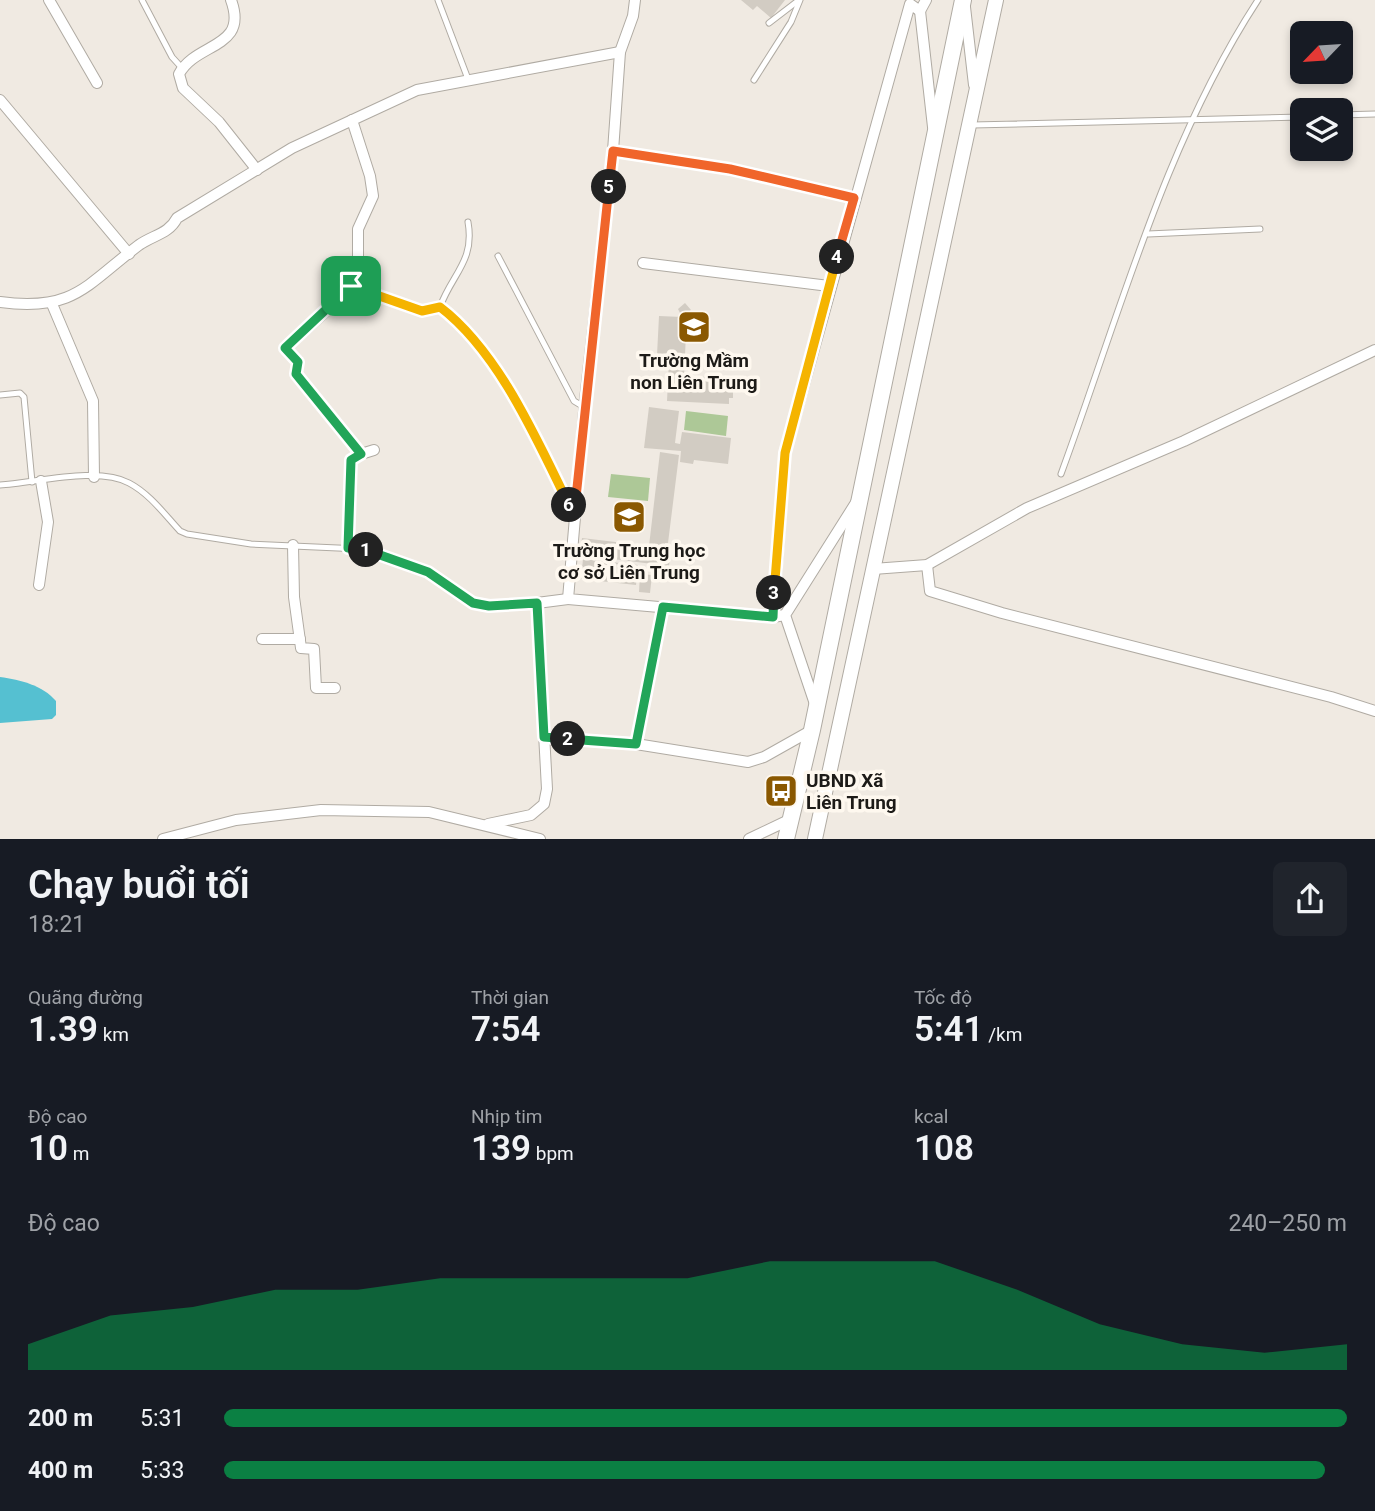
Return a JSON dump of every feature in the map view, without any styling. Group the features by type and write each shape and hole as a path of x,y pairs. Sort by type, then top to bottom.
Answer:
{"main road":[{"path":"786,839 812,730 964,0"}],"street":[{"path":"49,0 97,83"},
{"path":"231,0 236,18 232,32 182,68 179,74 183,88 219,122 257,170"},
{"path":"568,599 584,407 613,151 620,52 633,16 635,0"},
{"path":"911,4 926,0"},
{"path":"964,0 975,95"},
{"path":"815,839 997,1"},
{"path":"911,4 935,136"},
{"path":"773,617 785,453 829,286 911,4"},
{"path":"0,302 52,304 88,286 142,242 173,227 177,218 292,148 417,90 620,52"},
{"path":"0,100 129,254"},
{"path":"352,120 370,176 373,196 360,219 358,274 351,286 285,348 298,362 296,374 361,454"},
{"path":"613,151 730,169 854,198"},
{"path":"643,263 829,286"},
{"path":"351,286 422,311 440,307 464,327 496,370 574,516"},
{"path":"52,304 93,401 94,477"},
{"path":"873,569 927,565 1027,508 1184,441 1375,350"},
{"path":"348,548 351,460 374,450"},
{"path":"36,481 48,522 39,584"},
{"path":"488,824 531,815 544,804 547,796 537,603 568,599 773,617 785,615 862,492"},
{"path":"293,545 301,648 314,649 316,688 335,688"},
{"path":"927,565 930,591 1375,711"},
{"path":"636,744 663,607"},
{"path":"785,615 816,707"},
{"path":"262,639 300,639"},
{"path":"544,737 636,744 748,762 812,730"},
{"path":"163,839 236,820 321,810 429,811 540,839"},
{"path":"749,839 791,819"}],"lane":[{"path":"142,0 172,57 182,68"},
{"path":"438,0 468,79"},
{"path":"769,23 799,0"},
{"path":"754,80 791,22 799,0"},
{"path":"1061,474 1190,120 1226,49 1255,1"},
{"path":"1353,115 1375,114"},
{"path":"969,125 1290,117"},
{"path":"440,307 464,264 472,242 468,222"},
{"path":"1148,234 1260,229"},
{"path":"498,256 574,401 584,407"},
{"path":"0,395 20,393 24,397 36,481"},
{"path":"0,485 94,477 129,482 148,496 180,531 187,534 251,544 348,548 391,557 428,572 473,603 489,606 537,603"}],"green space":[{"path":"686,411 728,416 726,436 684,430"},
{"path":"611,474 650,478 648,501 608,497"}],"water":[{"path":"0,677 38,687 50,695 56,701 56,715 52,719 0,723"}],"building":[{"path":"741,0 785,0 771,18 757,6 753,10"},
{"path":"685,303 691,310 687,313 684,376 733,378 733,398 729,398 729,404 667,401 669,360 679,360 680,356 657,355 659,316 682,317 678,309"},
{"path":"649,407 679,411 675,443 680,444 682,432 731,438 728,464 694,460 693,464 680,462 681,451 644,448"},
{"path":"660,452 679,455 668,543 665,543 664,548 671,549 669,566 580,555 582,538 649,546"},
{"path":"583,559 638,565 636,585 581,579"},
{"path":"640,574 652,575 650,593 639,592"}],"place":[{"name":"Trường Mầm non Liên Trung","path":"694,327"},
{"name":"Trường Trung học cơ sở Liên Trung","path":"629,517"},
{"name":"UBND Xã Liên Trung","path":"781,791"}],"route":[{"path":"613,151 730,169 854,198 785,453 773,617 663,607 636,744 544,737 537,603 489,606 473,603 428,572 391,557 348,548 351,460 361,454 296,374 298,362 285,348 321,318 351,286 368,295 422,311 440,307 464,327 496,370 552,470 574,516 613,151"}]}
